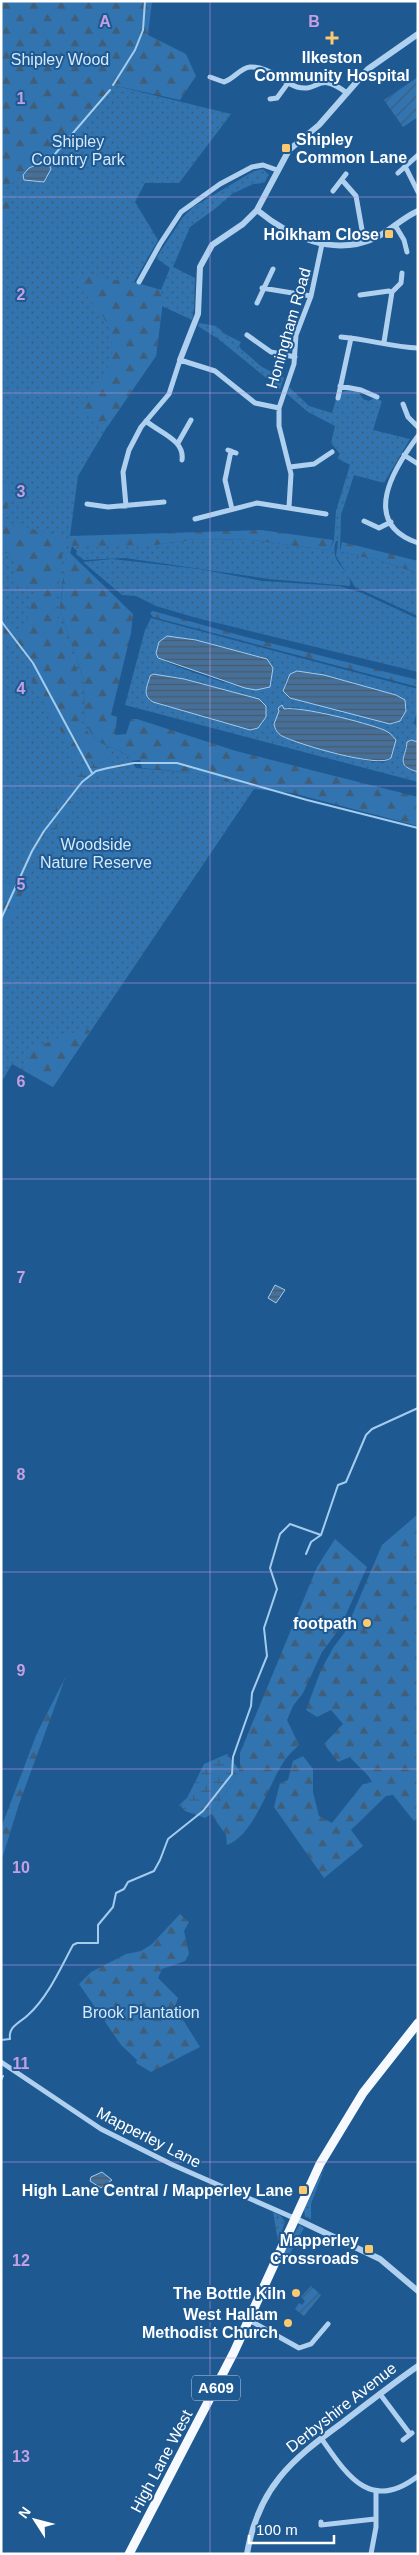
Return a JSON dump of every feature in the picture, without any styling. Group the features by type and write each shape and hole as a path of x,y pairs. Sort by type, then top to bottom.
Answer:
{"main road":[{"name":"A609","path":"294,2218 344,2121 378,2073 418,2023"},
{"name":"High Lane West","path":"129,2554 204,2413 249,2320 294,2218"}],"street":[{"path":"126,506 123,480 126,457 134,438 169,394 197,318 199,274 205,255 218,240 243,224 257,210 267,196 277,170 289,150 319,126 368,69 418,34"},
{"path":"210,77 220,85 250,67 273,73 288,83 304,87 329,82 347,93"},
{"path":"270,99 278,98 288,83"},
{"path":"398,173 418,155"},
{"path":"139,282 177,218 192,203 220,184 252,167 263,166 277,170"},
{"path":"405,166 418,192"},
{"path":"333,190 346,174"},
{"path":"342,180 356,196 364,241"},
{"path":"257,210 290,234 322,244 344,244 375,238 418,211"},
{"path":"395,225 404,240 407,252"},
{"name":"Honingham Road","path":"288,507 292,484 290,467 281,436 279,408 295,357 298,328 312,296 322,244"},
{"path":"257,303 262,288 273,269"},
{"path":"384,342 392,292 401,283 402,273"},
{"path":"262,288 312,296"},
{"path":"360,295 389,290 392,292"},
{"path":"247,335 271,352 295,357"},
{"path":"341,336 384,342 404,348 418,348"},
{"path":"338,398 351,338"},
{"path":"180,360 215,371 255,403 279,408"},
{"path":"340,386 368,396 377,397"},
{"path":"403,404 408,417 418,427"},
{"path":"178,443 192,420"},
{"path":"146,421 178,443 183,452 182,460"},
{"path":"418,436 392,475 386,492 387,510 391,522 401,535 418,543"},
{"path":"232,452 225,480 232,509"},
{"path":"290,467 314,464 332,452"},
{"path":"404,455 418,464"},
{"path":"99,506 100,499"},
{"path":"87,504 126,506 164,502"},
{"path":"195,519 257,503 326,514"},
{"path":"148,504 148,511"},
{"path":"315,519 316,512"},
{"path":"207,517 208,524"},
{"path":"364,521 379,528 391,522"},
{"name":"Mapperley Lane","path":"1,2062 102,2129 173,2165 294,2218"},
{"path":"294,2218 376,2256 402,2275 418,2291"},
{"path":"249,2320 295,2348 306,2347 328,2324"},
{"path":"312,2334 316,2338"},
{"name":"Derbyshire Avenue","path":"247,2554 256,2517 270,2490 294,2460 418,2366"},
{"path":"380,2394 411,2433 403,2440"},
{"path":"321,2438 347,2475 358,2484 376,2491 398,2488 418,2476"},
{"path":"371,2554 376,2491"},
{"path":"321,2522 321,2524 375,2519"}],"green space":[{"name":"Woodside Nature Reserve","path":"1,1 112,85 231,114 179,183 145,183 135,202 158,240 134,282 161,290 170,268 156,258 183,217 193,207 254,171 263,169 269,175 264,183 253,184 232,194 190,227 173,267 195,278 192,320 162,306 156,356 117,410 78,476 70,536 154,545 196,539 252,540 329,550 334,540 336,511 350,465 337,458 340,454 331,443 335,426 308,412 287,394 289,387 309,406 332,413 336,399 340,399 342,392 347,390 358,391 363,399 369,401 374,398 382,401 373,430 410,439 384,483 354,475 341,515 340,552 375,559 418,573 418,616 355,587 348,576 350,586 269,579 125,558 84,560 76,554 77,551 72,546 63,581 60,609 84,681 85,723 97,741 128,755 136,768 195,773 254,789 53,1087 12,1064 1,1083","holes":["336,541 338,541 336,556 346,573 335,556"]},
{"name":"Shipley Wood","path":"1,1 152,1 148,35 186,54 196,76 180,100 112,85 98,104 52,156 31,166 1,193"},
{"path":"418,77 418,117 403,127 384,100"},
{"path":"8,198 11,217 1,231 1,200"},
{"path":"74,273 134,283 161,290 161,293 164,294 156,356 108,426 76,410 93,392 100,381 110,359 112,347 111,335 103,316 70,277"},
{"path":"199,323 216,326 225,334 241,342 239,346 241,349 262,367 284,378 280,389 217,338 198,326"},
{"path":"8,485 10,497 6,511 12,518 1,515 2,488"},
{"path":"1,521 58,536 64,543 55,610 81,681 82,723 96,745 112,754 104,763 95,758 73,760 70,747 29,676 32,660 24,648 12,645 1,629 1,613 17,631 27,623 34,592 13,578 16,562 11,554 1,552"},
{"path":"261,530 333,540 329,550 252,540 196,539 154,545 73,546 68,539 70,536"},
{"path":"342,542 418,561 418,573 375,559 340,552"},
{"path":"69,552 133,614 131,633 111,715 117,717 115,735 126,734 131,719 137,719 236,751 418,797 418,826 292,793 254,789 195,773 142,768 140,760 131,761 128,755 97,741 85,723 84,681 60,609 67,553"},
{"path":"112,559 199,569 262,581 339,586 362,593 418,619 418,672 193,617 156,606 136,596 122,595 83,562"},
{"path":"153,611 246,637 418,680 418,687 153,617 150,613"},
{"path":"151,618 418,689 418,708 414,723 418,729 418,742 407,744 404,749 415,772 418,772 418,782 125,705 145,630","holes":["167,636 196,640 262,657 272,679 270,686 262,688 235,685 203,676 166,662 157,653","297,671 324,675 396,695 405,700 406,711 402,718 393,724 290,698 285,690 285,683 289,676","153,674 184,679 259,699 264,706 265,717 258,728 250,730 153,702 149,700 149,680","293,707 385,730 394,742 391,758 383,762 368,761 322,750 292,739 275,729 280,711"]},
{"path":"127,763 128,766 101,774 85,787 56,829 39,842 22,880 18,878 59,800 80,773 89,765"},
{"path":"18,878 27,881 13,917 1,935 1,889"},
{"path":"86,1028 90,1031 53,1087 21,1069 33,1048"},
{"path":"418,1514 418,1818 414,1821 393,1795 386,1796 351,1830 363,1846 324,1878 274,1807 280,1783 288,1780 293,1761 303,1756 313,1769 313,1792 319,1816 332,1823 363,1784 372,1782 350,1757 338,1762 324,1744 343,1724 331,1710 317,1717 306,1710 321,1670 333,1648 345,1632 382,1545"},
{"path":"335,1539 367,1567 340,1628 322,1652 303,1693 293,1706 287,1720 299,1745 283,1763 253,1821 237,1840 227,1845 226,1835 211,1814 240,1771 240,1753 317,1567"},
{"path":"66,1676 19,1804 1,1862 1,1828 37,1733"},
{"path":"227,1754 240,1771 211,1814 205,1818 185,1811 179,1805 187,1798 204,1764"},
{"name":"Brook Plantation","path":"180,1914 189,1922 184,1931 189,1954 185,1961 162,1969 158,1978 178,1998 175,2007 200,2047 151,2072 136,2063 137,2060 121,2045 79,1984 91,1972 126,1954 141,1951 152,1944"},
{"path":"326,2164 311,2204 311,2219 305,2217 304,2210"},
{"path":"273,2212 281,2216 285,2222 278,2241"},
{"path":"299,2225 304,2228 288,2257 283,2255"},
{"path":"311,2286 321,2295 304,2316 295,2309 299,2303 302,2305 305,2301 301,2297"}],"shaded area":[{"path":"47,160 51,169 44,182 24,180 23,175 29,168"},
{"path":"167,636 196,640 267,659 273,668 270,687 256,690 245,688 158,658 156,653 159,642"},
{"path":"297,671 324,675 396,695 405,700 406,711 400,721 390,724 290,698 283,691 290,674"},
{"path":"153,674 184,679 259,699 266,706 266,717 258,728 250,730 153,702 147,696 146,690 150,676"},
{"path":"282,705 284,709 304,710 334,716 364,723 386,731 396,740 391,758 384,761 356,758 320,749 282,736 276,731 274,724 279,711 278,708"},
{"path":"411,740 418,742 418,772 406,767 403,760 407,742"},
{"path":"275,1285 285,1290 276,1303 268,1298"},
{"path":"102,2172 112,2180 101,2188 90,2181 91,2177"}],"waterway":[{"path":"113,85 135,50 143,30 145,1"},
{"path":"55,154 110,90"},
{"path":"1,621 33,663 92,773"},
{"path":"1,919 32,851 44,831 82,782 96,771 108,768 134,763 177,763 307,800 418,828"},
{"path":"306,1554 311,1542 321,1535 338,1485 346,1482 366,1435 372,1429 418,1408"},
{"path":"1,2040 10,2039 11,2031 15,2025 42,2000 73,1945 77,1943 98,1943 98,1925 113,1907 116,1893 124,1889 128,1882 154,1871 168,1839 203,1811 232,1774 233,1757 251,1706 252,1693 267,1656 264,1628 277,1589 270,1568 280,1534 290,1524 321,1535"},
{"path":"1,2080 3,2076"}],"place":[{"name":"Ilkeston Community Hospital","path":"332,38"},
{"name":"Shipley Common Lane","path":"286,148"},
{"name":"Holkham Close","path":"389,234"},
{"name":"footpath","path":"367,1623"},
{"name":"High Lane Central / Mapperley Lane","path":"303,2190"},
{"name":"Mapperley Crossroads","path":"369,2249"},
{"name":"The Bottle Kiln","path":"296,2293"},
{"name":"West Hallam Methodist Church","path":"288,2323"}],"park label":[{"name":"Shipley Country Park","path":"78,150"}]}
